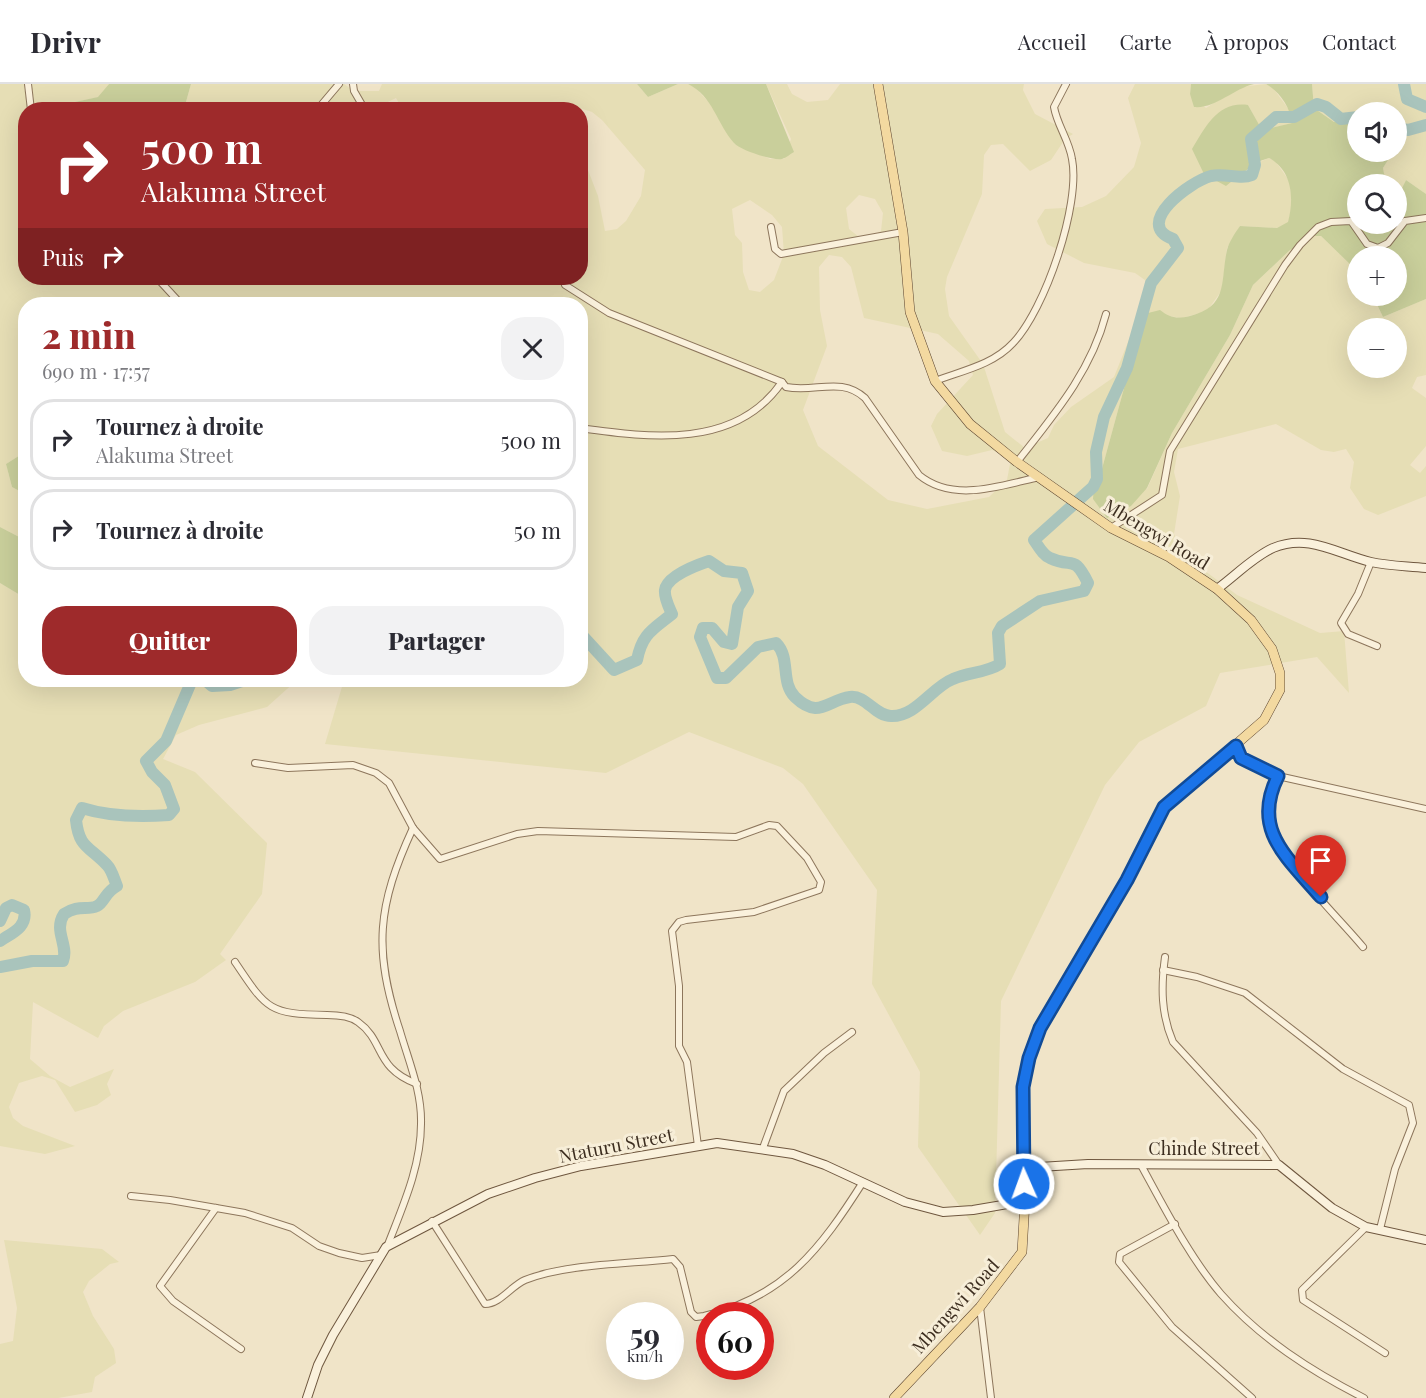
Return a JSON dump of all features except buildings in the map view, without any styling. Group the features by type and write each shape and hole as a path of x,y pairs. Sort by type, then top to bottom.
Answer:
{"main road":[{"name":"Mbengwi Road","path":"878,84 903,232 910,312 935,381 970,424 1017,462 1111,528 1169,557 1217,590 1251,620 1272,649 1280,673 1280,690 1264,720 1164,807 1127,880 1040,1028 1029,1058 1023,1087 1025,1201 1022,1252 980,1307 894,1398"}],"street":[{"path":"28,84 30,102"},
{"path":"324,102 339,84"},
{"path":"353,84 360,102"},
{"path":"935,381 983,364 1014,343 1035,311 1058,258 1073,182 1072,158 1054,107 1066,84"},
{"path":"1111,528 1162,495 1170,451 1230,351 1300,245 1323,225 1351,221 1368,244 1378,248 1388,243 1404,221 1426,218"},
{"path":"771,226 773,244 781,254 903,232"},
{"path":"163,285 175,297"},
{"path":"565,285 583,297"},
{"path":"588,300 609,314 782,382 792,388 840,386 856,390 865,398 919,475 931,484 947,490 979,490 1039,477"},
{"path":"1017,462 1074,388 1091,357 1106,314"},
{"path":"588,430 606,433 676,436 744,418 762,406 782,382"},
{"path":"1217,590 1261,555 1274,548 1293,543 1314,543 1371,562 1426,567"},
{"path":"1371,562 1358,594 1341,623 1348,634 1377,646"},
{"path":"1236,746 1241,758 1278,776 1426,809"},
{"path":"255,762 288,768 352,765 376,773 389,783 413,828 440,859 518,834 538,831 736,837 774,825 807,858 821,882 817,892 754,912 679,922 672,932 679,986 679,1046 687,1062 698,1146"},
{"path":"1278,776 1269,794 1267,813 1278,847 1363,946"},
{"path":"131,1196 245,1213 292,1228 320,1246 362,1258 384,1251 417,1161 422,1124 417,1084 384,980 381,948 383,922 391,882 413,828"},
{"path":"1165,957 1164,1010 1173,1042 1257,1133 1279,1165"},
{"path":"235,962 255,993 274,1010 296,1015 334,1015 351,1018 360,1023 383,1060 395,1072 417,1084"},
{"path":"1163,970 1197,976 1245,993 1343,1069 1409,1105 1413,1123 1395,1169 1380,1229"},
{"path":"763,1148 784,1091 824,1053 852,1032"},
{"name":"Ntaturu Street","path":"307,1398 318,1365 333,1335 384,1251 432,1221 488,1194 535,1178 581,1167 717,1143 763,1148 825,1165 905,1202 943,1212 965,1211 1025,1201"},
{"name":"Chinde Street","path":"1023,1168 1088,1164 1279,1165 1332,1208 1366,1227"},
{"path":"1141,1166 1175,1224 1221,1293 1269,1339 1313,1372 1364,1398"},
{"path":"432,1221 485,1304 491,1304 518,1284 531,1278 580,1269 673,1259 680,1267 691,1312 696,1317 769,1292 825,1239 863,1182"},
{"path":"216,1208 160,1286 173,1301 241,1349"},
{"path":"1175,1224 1120,1254 1119,1262 1172,1327 1252,1398"},
{"path":"1385,1353 1303,1300 1302,1290 1366,1227 1426,1240"},
{"path":"980,1307 991,1398"}],"shaded area":[{"path":"0,84 109,84 99,97 75,102 18,102 18,285 588,285 588,170 598,196 605,231 617,229 626,221 641,196 645,170 602,120 588,111 588,102 398,102 396,98 388,102 186,102 191,84 344,84 354,91 379,91 382,84 637,84 648,97 678,84 688,84 695,87 713,107 735,144 770,159 784,159 791,139 766,84 787,84 792,94 807,102 828,100 840,84 1024,84 1023,90 1035,114 1073,134 1065,139 1051,160 1030,171 1003,144 991,145 984,155 982,194 947,277 945,289 949,316 983,364 1005,432 1025,448 1048,438 1054,425 1071,407 1114,377 1148,292 1145,280 1135,273 1084,263 1047,244 1037,221 1045,209 1082,207 1106,196 1134,167 1141,143 1128,98 1135,84 1191,84 1190,94 1206,108 1239,87 1266,84 1273,88 1290,111 1292,123 1262,131 1248,105 1226,186 1257,163 1269,158 1276,162 1290,182 1292,206 1288,223 1277,228 1240,226 1227,248 1222,290 1207,311 1182,318 1148,313 1138,337 1100,476 1094,486 1147,489 1172,433 1230,335 1253,285 1290,250 1300,245 1301,239 1321,236 1347,261 1347,306 1378,306 1383,317 1426,299 1426,375 1417,377 1412,388 1426,398 1426,446 1410,465 1420,473 1426,466 1426,496 1378,515 1364,509 1350,488 1354,462 1346,449 1334,452 1321,450 1276,424 1178,449 1174,472 1180,496 1174,534 1185,556 1237,595 1320,633 1344,631 1349,693 1317,657 1220,673 1206,706 1139,742 1105,785 1001,1001 995,1213 980,1235 918,1147 920,1072 872,984 877,890 803,784 783,768 689,732 606,773 325,744 342,687 588,687 588,297 18,297 18,456 6,464 12,487 18,490 18,536 0,527","holes":["859,195 875,199 883,213 881,231 864,241 849,229 846,208","750,200 772,215 782,227 784,254 774,280 760,292 749,290 743,272 742,243 735,235 732,209","829,255 842,257 851,267 864,318 938,334 969,361 973,375 937,414 931,426 942,451 967,456 992,450 1004,455 1012,453 1007,480 989,497 927,509 888,500 818,446 803,410 827,346 820,310 819,267"]},
{"path":"1312,84 1426,84 1426,194 1407,181 1407,174 1384,174 1383,168 1387,162 1407,162 1407,102 1347,102 1347,118 1334,122 1314,108"},
{"path":"0,583 18,594 18,687 289,687 267,707 199,725 176,735 163,759 195,772 267,843 262,894 220,954 226,960 195,982 123,1011 104,1026 98,1038 33,1002 30,1059 50,1076 70,1087 114,1069 107,1084 111,1095 97,1105 75,1112 55,1080 42,1076 19,1083 9,1107 13,1118 23,1126 75,1146 45,1154 0,1146"},
{"path":"4,1240 102,1249 119,1262 110,1264 89,1281 83,1292 93,1316 114,1349 116,1363 95,1377 92,1392 58,1398 0,1398 0,1344 13,1341 17,1308"}],"green space":[{"path":"109,84 191,84 186,102 75,102 98,97"},
{"path":"637,84 678,84 648,97"},
{"path":"688,84 766,84 794,152 778,159 737,146 728,136 709,103"},
{"path":"1191,84 1254,84 1217,102 1194,107 1190,94"},
{"path":"1266,84 1312,84 1314,108 1334,122 1347,118 1347,162 1387,162 1383,168 1384,174 1347,174 1347,234 1407,234 1407,181 1426,194 1426,299 1383,317 1378,306 1407,306 1407,246 1347,246 1347,261 1321,236 1301,239 1300,245 1290,250 1253,285 1230,335 1172,433 1147,488 1131,506 1107,518 1093,499 1094,486 1100,476 1138,337 1148,313 1160,310 1170,316 1181,317 1202,312 1217,299 1228,247 1240,226 1277,228 1288,222 1291,204 1290,186 1283,170 1277,164 1269,158 1257,162 1226,186 1204,174 1192,149 1214,117 1229,107 1248,105 1262,130 1292,123 1284,100"},
{"path":"18,456 18,490 12,487 6,464"},
{"path":"0,527 18,536 18,594 0,583"}],"waterway":[{"path":"1404,84 1407,99 1426,107"},
{"path":"588,642 614,670 637,660 645,638 672,614 665,596 667,585 683,572 709,561 724,571 742,573 748,591 738,607 732,644 724,642 712,628 703,628 700,637 717,678 726,678 758,647 776,643 781,649 790,691 803,704 817,708 842,699 856,697 880,713 891,716 908,712 953,679 1000,664 998,633 1002,626 1040,601 1084,591 1088,583 1079,568 1072,563 1048,557 1034,540 1093,487 1097,479 1096,452 1104,417 1127,368 1151,283 1178,248 1173,239 1162,232 1159,224 1162,214 1179,194 1211,176 1252,175 1255,165 1251,139 1276,117 1294,117 1317,104 1326,107 1341,119 1347,118"},
{"path":"1407,130 1426,125"},
{"path":"0,967 32,961 63,961 64,949 60,926 64,914 78,908 97,906 117,886 109,867 82,842 76,820 82,808 114,815 136,816 169,815 174,809 165,785 152,772 146,761 166,741 189,687"},
{"path":"0,921 6,908 12,905 24,910 25,916 21,925 0,941"}],"route":[{"path":"1024,1184 1023,1087 1029,1058 1040,1028 1127,880 1164,807 1236,746 1241,758 1278,776 1269,794 1267,813 1271,831 1278,847 1321,897"}]}
